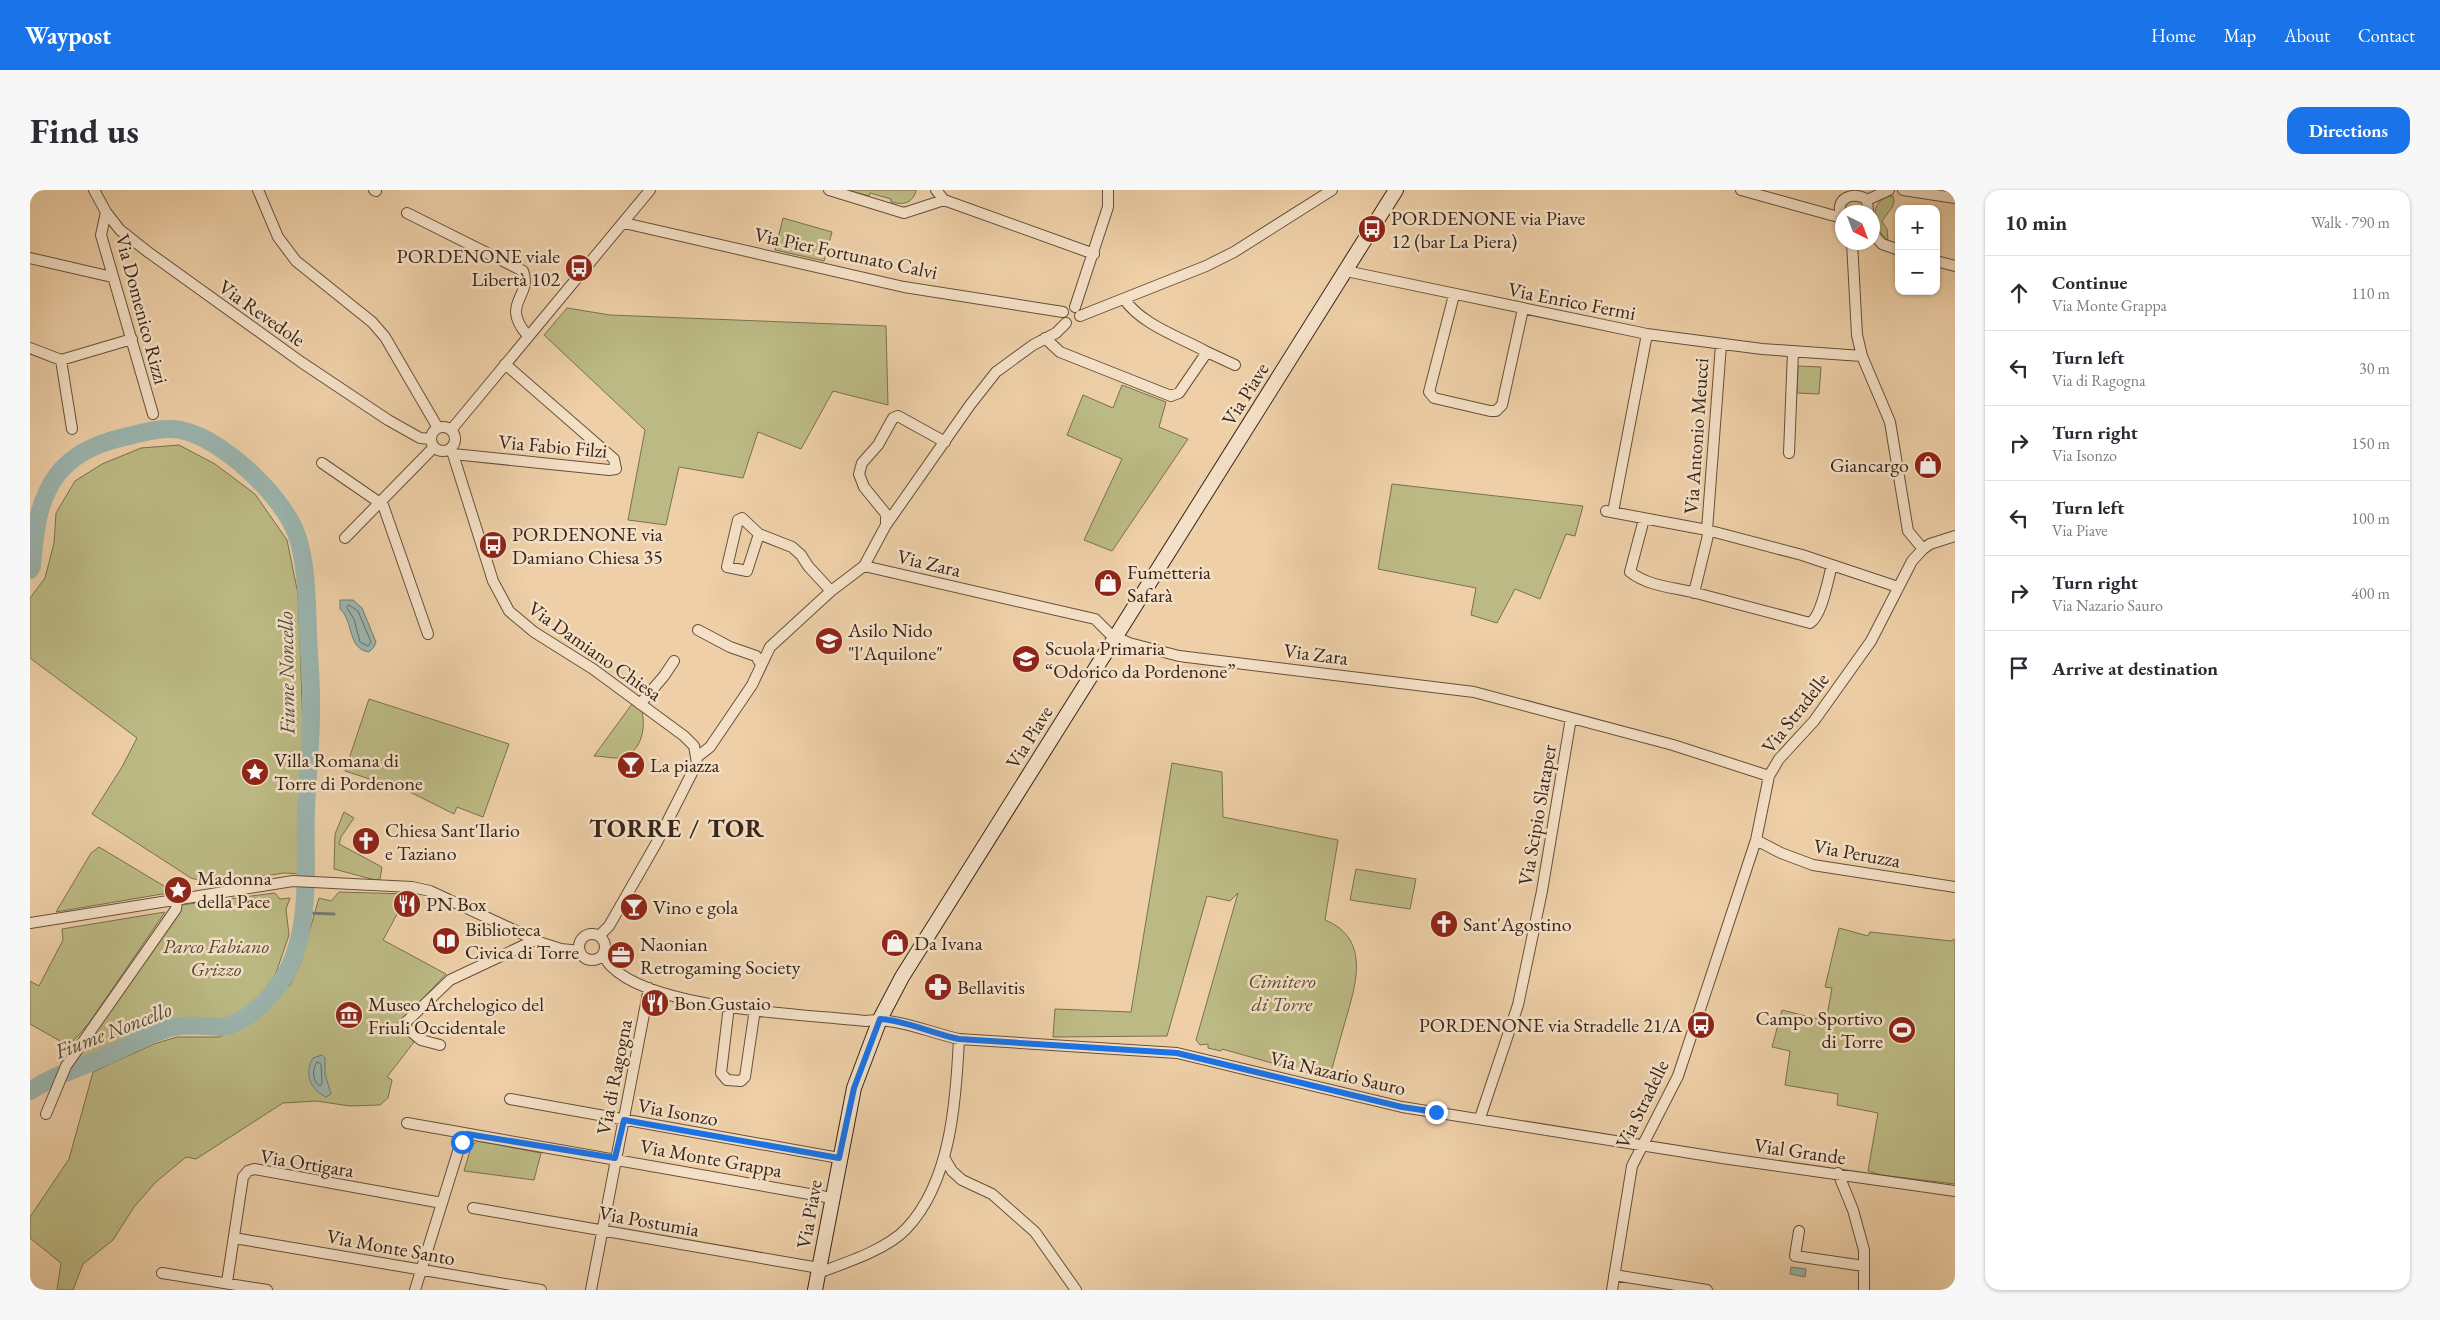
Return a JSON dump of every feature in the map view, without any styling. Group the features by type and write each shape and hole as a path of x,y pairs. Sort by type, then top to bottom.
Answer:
{"street":[{"name":"Via Revedole","path":"94,190 106,212 133,241 294,357 388,420 432,443"},
{"path":"258,190 278,237 296,261 372,322 385,337 438,428"},
{"path":"451,430 650,190"},
{"path":"829,190 904,213 944,200"},
{"path":"936,190 944,200 1094,254"},
{"path":"599,936 609,926 646,863 694,769 698,757 710,747 752,685 760,663 776,640 864,566 886,525 970,405 996,372 1014,358 1056,333 1066,323 1075,323 1108,207 1108,190"},
{"path":"1066,323 1062,318 1062,312 1066,307 1077,311 1124,299 1181,277 1234,252 1332,190"},
{"name":"Via Piave","path":"815,1290 854,1088 880,1019 919,946 1396,190"},
{"path":"1741,190 1835,215"},
{"path":"1867,200 1889,190"},
{"path":"1903,190 1955,198"},
{"path":"1815,210 1830,208 1841,197 1855,191 1867,200 1867,205"},
{"name":"Via Domenico Rizzi","path":"106,212 101,235 153,414"},
{"path":"406,213 524,271 526,277 515,318 528,336"},
{"name":"Via Pier Fortunato Calvi","path":"624,223 904,286 1062,312"},
{"path":"1880,242 1895,249"},
{"path":"1852,250 1857,335 1862,356 1890,422 1908,531 1923,549 1955,536"},
{"path":"30,258 112,277"},
{"path":"1940,261 1955,266"},
{"name":"Via Enrico Fermi","path":"1346,271 1647,334 1721,345 1862,356"},
{"path":"1454,295 1429,392 1434,398 1490,411 1496,411 1502,405 1523,309"},
{"path":"1124,299 1129,307 1146,319 1235,365"},
{"path":"1647,334 1610,512 1708,530 1832,565 1898,587"},
{"path":"1045,338 1060,352 1171,396 1179,393 1207,352"},
{"path":"30,348 61,360 132,339"},
{"name":"Via Antonio Meucci","path":"1694,593 1708,530 1721,345"},
{"path":"1789,453 1793,351"},
{"path":"61,360 72,429"},
{"name":"Via Fabio Filzi","path":"452,451 609,470 616,469 614,459 505,364"},
{"path":"886,525 886,514 864,488 859,474 862,463 878,445 891,421 898,416 945,442"},
{"path":"432,443 442,451 452,451 455,440 451,430 443,427 438,428"},
{"path":"345,538 432,443 438,428"},
{"name":"Via Damiano Chiesa","path":"452,451 494,581 509,611 534,632 592,669 690,740 698,757"},
{"path":"322,463 380,502 386,510 428,634"},
{"path":"759,534 747,571 727,567 738,520 742,518 759,534 792,547 801,555 831,592"},
{"path":"1644,518 1630,572 1640,579 1667,588 1694,593 1810,623 1815,620 1820,608 1832,565"},
{"name":"Via Stradelle","path":"1612,1290 1632,1166 1641,1145 1678,1076 1756,840 1769,776 1779,759 1814,721 1872,640 1912,561 1923,549"},
{"name":"Via Zara","path":"864,566 1095,620 1114,637 1129,643 1179,656 1474,692 1674,744 1769,776"},
{"path":"698,630 730,648 756,656 760,663"},
{"path":"640,704 674,661"},
{"name":"Via Scipio Slataper","path":"1480,1118 1518,1005 1542,892 1571,718"},
{"name":"Via Peruzza","path":"1756,840 1781,853 1813,865 1955,887"},
{"path":"30,923 293,881 322,884 412,887 430,891 535,940 561,949 580,951"},
{"path":"46,1114 66,1066 176,909 177,899"},
{"path":"594,934 599,936 605,944 603,955 595,960 585,958 579,946 584,936 594,934"},
{"path":"440,1045 421,1040 403,1025 450,980 535,940"},
{"name":"Via Nazario Sauro","path":"603,955 612,967 649,988 701,1003 865,1021 892,1020 935,1034 959,1039 1177,1053 1402,1107 1641,1145"},
{"name":"Via di Ragogna","path":"591,1290 649,988"},
{"path":"729,1006 721,1073 726,1080 739,1081 746,1077 755,1009"},
{"path":"819,1271 868,1254 905,1230 922,1208 945,1159 959,1039"},
{"name":"Via Isonzo","path":"510,1099 839,1158"},
{"name":"Via Monte Grappa","path":"407,1123 615,1158 832,1198"},
{"path":"415,1290 462,1142 467,1134"},
{"name":"Vial Grande","path":"1641,1145 1955,1191"},
{"path":"945,1159 952,1171 962,1180 992,1194 1035,1232 1076,1290"},
{"name":"Via Ortigara","path":"227,1282 243,1177 254,1169 442,1203"},
{"path":"1838,1174 1853,1210 1862,1242 1864,1290"},
{"name":"Via Postumia","path":"473,1208 819,1271"},
{"path":"1799,1231 1795,1256 1864,1266"},
{"name":"Via Monte Santo","path":"234,1238 542,1290"},
{"path":"162,1273 227,1282 267,1290"},
{"path":"1614,1275 1707,1290"}],"green space":[{"path":"847,190 916,191 912,199 899,203 891,202 891,199 870,193 869,196"},
{"path":"1887,196 1893,196 1894,200 1894,204 1882,222 1887,229 1888,240 1880,231 1880,205 1878,205"},
{"path":"783,218 832,232 824,261 775,250"},
{"path":"567,308 610,315 886,326 888,405 833,391 801,449 758,432 743,478 679,467 666,525 628,520 645,430 544,335"},
{"path":"1798,366 1821,367 1819,394 1797,393"},
{"path":"1122,385 1166,402 1159,427 1188,439 1112,551 1084,540 1122,459 1067,435 1083,395 1113,408"},
{"path":"179,445 215,464 255,494 287,540 298,594 303,726 301,874 284,873 212,884 191,878 92,814 122,767 137,738 30,658 30,598 45,578 54,543 56,513 75,481 102,464 141,448"},
{"path":"1392,484 1583,506 1575,536 1566,534 1540,599 1515,589 1497,623 1471,615 1476,588 1378,569"},
{"path":"369,699 509,744 483,817 457,807 454,814 410,792 345,771"},
{"path":"632,704 642,711 643,718 642,733 637,747 626,756 618,758 594,756"},
{"name":"Cimitero di Torre","path":"1172,763 1222,772 1223,817 1338,840 1325,920 1340,928 1349,939 1355,951 1356,965 1353,994 1329,1079 1222,1049 1221,1051 1208,1048 1208,1044 1200,1045 1196,1040 1238,893 1230,901 1207,896 1167,1036 1053,1037 1055,1009 1131,1012"},
{"path":"344,812 354,818 341,837 339,844 382,867 380,879 375,880 334,869 335,834"},
{"path":"99,847 174,892 56,912 91,853"},
{"path":"1356,869 1416,879 1410,909 1350,900"},
{"path":"339,892 408,894 383,940 446,974 398,1025 414,1042 387,1077 392,1080 388,1098 380,1105 350,1106 316,1101 283,1103 196,1159 186,1157 156,1182 134,1207 113,1240 83,1264 73,1290 57,1290 61,1263 30,1238 30,1217 69,1159 93,1072 154,1044 177,1037 219,1037 243,1025 271,1004 290,985 300,964 319,898 331,901"},
{"name":"Parco Fabiano Grizzo","path":"275,893 280,899 290,898 286,909 289,935 275,976 260,996 244,1010 227,1019 179,1020 159,1025 75,1063 87,1041 181,905"},
{"path":"165,912 89,1023 69,1046 30,1024 30,981 39,986 63,940 62,929"},
{"name":"Campo Sportivo di Torre","path":"1839,928 1868,936 1870,932 1951,941 1955,939 1955,1184 1881,1175 1868,1171 1878,1113 1837,1105 1838,1094 1785,1085 1790,1051 1772,1047 1782,1010 1826,1021 1832,988 1825,987"},
{"path":"477,1141 541,1153 534,1180 464,1171 471,1147"}],"water":[{"path":"340,600 353,600 362,608 376,642 369,652 357,646 347,620 340,609"},
{"path":"322,1055 325,1058 325,1074 331,1094 326,1097 312,1086 309,1075 310,1064 313,1058"},
{"path":"1791,1267 1806,1269 1805,1277 1790,1274"}],"waterway":[{"name":"Fiume Noncello","path":"30,570 38,519 45,496 57,475 77,456 102,444 150,431 173,429 197,435 214,444 248,470 277,502 296,533 300,544 306,583 311,684 304,906 301,930 295,953 286,974 262,1005 234,1024 220,1027 185,1026 164,1030 56,1077 30,1091"},
{"path":"305,913 334,914"}],"place":[{"name":"PORDENONE via Piave 12 (bar La Piera)","path":"1372,229"},
{"name":"PORDENONE viale Libertà 102","path":"579,268"},
{"name":"Giancargo","path":"1928,465"},
{"name":"PORDENONE via Damiano Chiesa 35","path":"493,545"},
{"name":"Fumetteria Safarà","path":"1108,583"},
{"name":"Asilo Nido \"l'Aquilone\"","path":"829,641"},
{"name":"Scuola Primaria “Odorico da Pordenone”","path":"1026,659"},
{"name":"La piazza","path":"631,765"},
{"name":"Villa Romana di Torre di Pordenone","path":"255,772"},
{"name":"Chiesa Sant'Ilario e Taziano","path":"366,841"},
{"name":"Madonna della Pace","path":"178,890"},
{"name":"PN Box","path":"407,904"},
{"name":"Vino e gola","path":"634,907"},
{"name":"Sant'Agostino","path":"1444,924"},
{"name":"Biblioteca Civica di Torre","path":"446,941"},
{"name":"Da Ivana","path":"895,943"},
{"name":"Naonian Retrogaming Society","path":"621,955"},
{"name":"Bellavitis","path":"938,987"},
{"name":"Bon Gustaio","path":"655,1003"},
{"name":"Museo Archelogico del Friuli Occidentale","path":"349,1015"},
{"name":"PORDENONE via Stradelle 21/A","path":"1701,1025"},
{"name":"Campo Sportivo di Torre","path":"1902,1030"}],"district":[{"name":"TORRE / TOR","path":"677,828"}],"route":[{"path":"462,1142 467,1134 615,1158 624,1120 839,1158 854,1088 880,1019 892,1020 935,1034 959,1039 1177,1053 1239,1066 1402,1107 1436,1112"}]}
